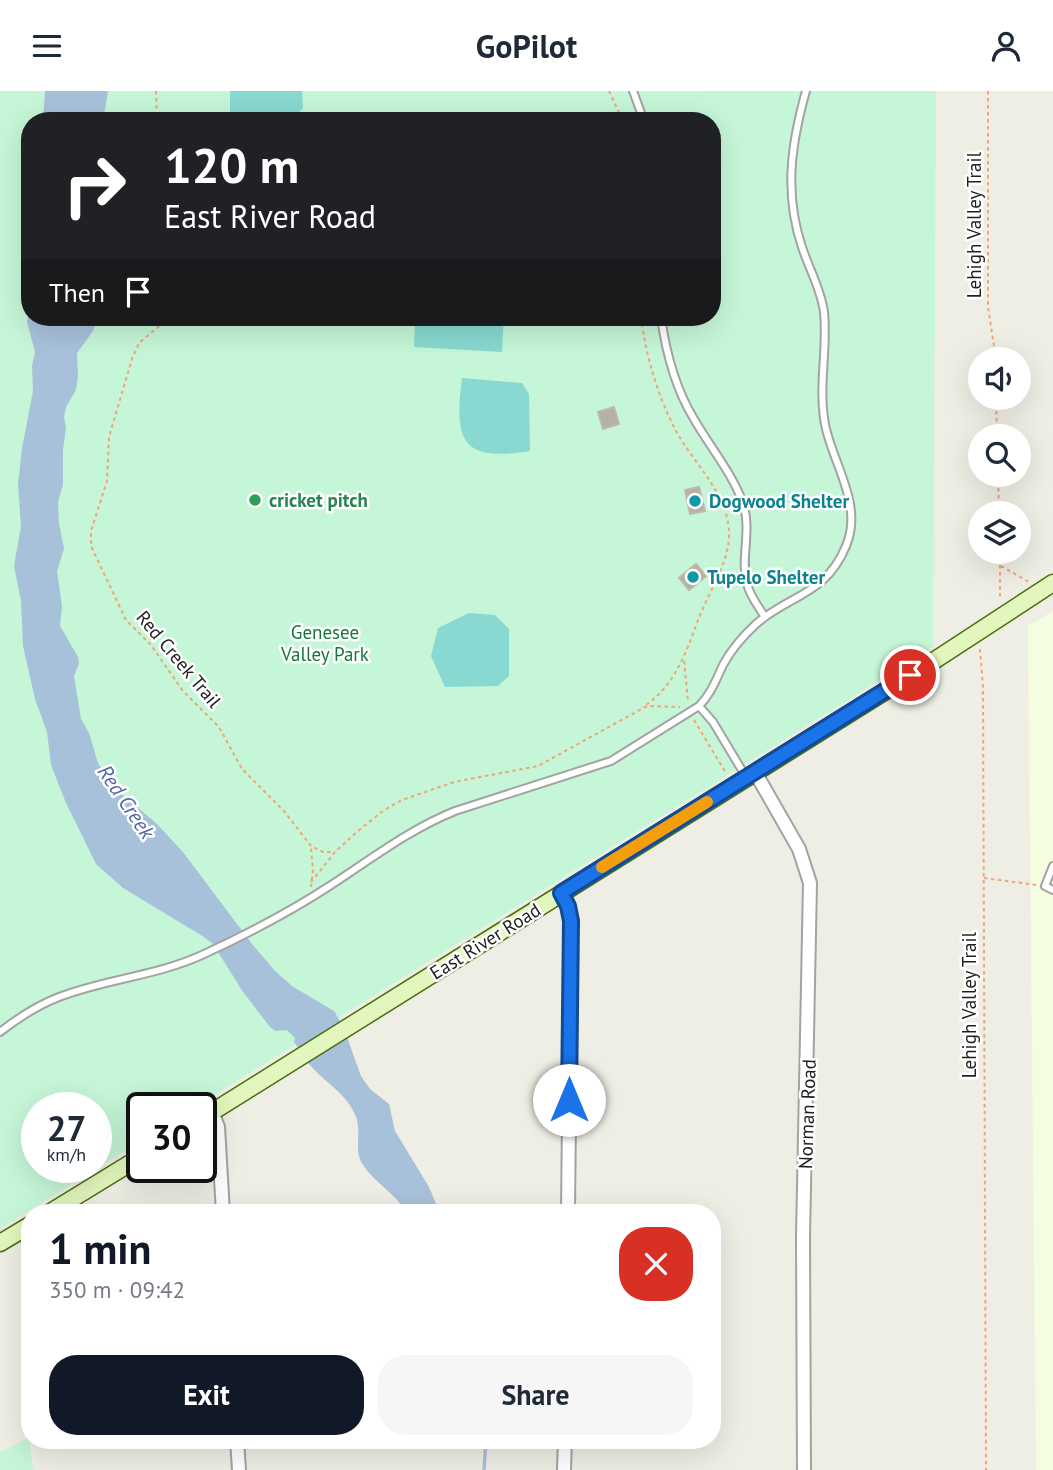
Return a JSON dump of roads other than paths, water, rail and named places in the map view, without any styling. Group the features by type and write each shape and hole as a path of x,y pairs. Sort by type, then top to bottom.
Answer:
{"street":[{"name":"East River Road","path":"217,1109 1047,587"},
{"name":"Norman Road","path":"751,774 799,849 810,883 803,1237 804,1470"},
{"path":"561,893 568,906 571,921 568,1204"},
{"path":"217,1126 222,1204"},
{"path":"64,1204 126,1166"},
{"path":"0,1243 21,1230"},
{"path":"238,1449 239,1470"},
{"path":"564,1470 565,1449"}],"lane":[{"path":"633,91 641,112"},
{"path":"0,1032 59,997 166,968 208,953 314,896 396,840 431,821 611,761 699,706 739,642 765,617 801,597 822,581 846,547 852,520 849,494 831,447 823,413 823,309 818,287 801,246 792,200 791,155 806,91"},
{"path":"663,326 670,361 682,397 729,473 743,504 748,525 747,583 765,617"},
{"path":"699,706 751,774"},
{"path":"1053,866 1045,887 1053,890"}],"water":[{"path":"45,91 108,91 104,112 44,112"},
{"path":"28,326 95,326 77,353 76,390 66,407 64,417 66,428 63,485 58,502 64,549 57,571 62,606 60,626 78,657 79,663 74,676 81,719 89,733 98,763 112,786 156,823 183,852 275,971 292,986 334,1011 343,1026 361,1076 370,1089 389,1104 395,1131 436,1204 400,1204 368,1171 360,1160 358,1123 347,1101 307,1062 294,1042 295,1038 287,1030 275,1031 270,1027 243,992 213,944 123,888 96,864 66,803 51,765 47,732 35,699 23,646 21,601 14,566 21,526 18,484 33,391 32,366 35,352"}],"waterway":[{"name":"Red Creek","path":"484,1470 485,1449"}],"place":[{"name":"cricket pitch","path":"255,500"},
{"name":"Dogwood Shelter","path":"695,501"},
{"name":"Tupelo Shelter","path":"693,577"}],"park label":[{"name":"Genesee Valley Park","path":"325,643"}]}
